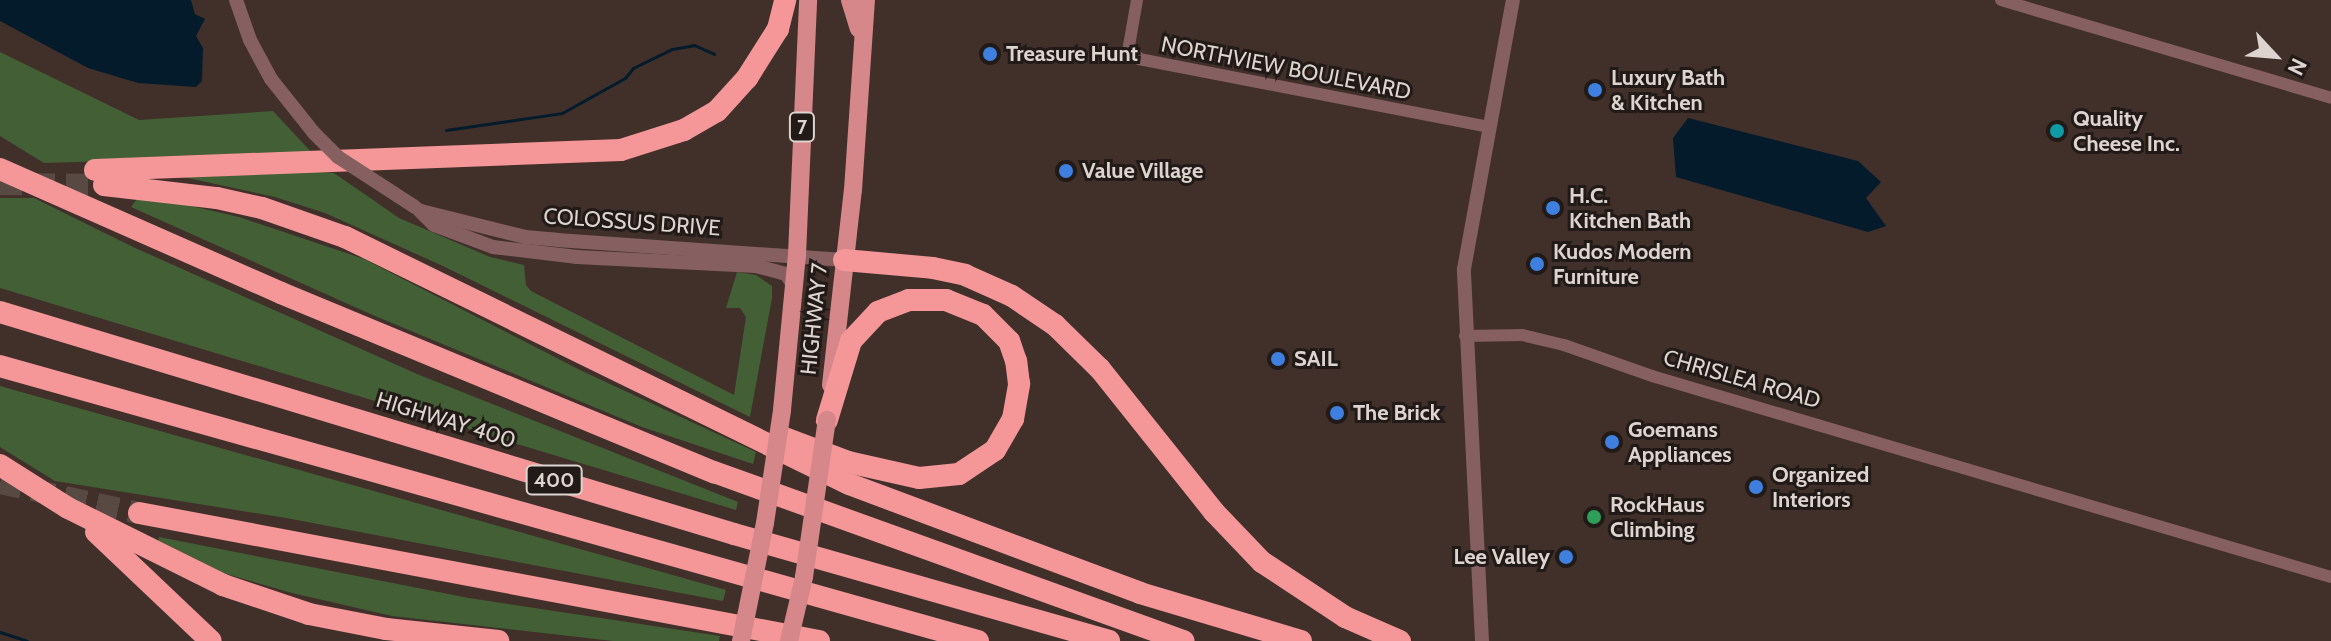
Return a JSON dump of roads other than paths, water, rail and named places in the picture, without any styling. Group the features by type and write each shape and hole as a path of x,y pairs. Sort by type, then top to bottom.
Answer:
{"highway":[{"path":"785,0 778,29 747,78 717,111 684,130 621,150 99,178 262,208 345,237 849,484 1140,593 1301,641"},
{"path":"0,154 95,209"},
{"path":"0,169 281,293 714,472 1184,641"},
{"path":"844,260 933,268 965,275 1012,296 1055,325 1100,369 1214,512 1262,562 1345,617 1400,641"},
{"path":"723,423 747,424 848,462 905,475 919,478 959,474 995,450 1013,419 1019,384 1009,341 983,315 946,300 909,300 878,312 851,341 827,420"},
{"name":"HIGHWAY 400","path":"0,312 719,529 1109,641"},
{"name":"400","path":"0,366 978,641"},
{"path":"0,465 68,508 223,585 309,614 386,629 498,641"},
{"path":"68,508 153,582 211,641"},
{"path":"139,513 819,641"}],"main road":[{"name":"HIGHWAY 7","path":"741,641 765,523 782,410 797,255 808,0"},
{"path":"850,0 862,39"},
{"name":"HIGHWAY 7","path":"789,641 804,577 827,420 866,0"}],"street":[{"name":"COLOSSUS DRIVE","path":"236,0 250,40 271,79 314,133 338,157 418,209 525,237 756,259 797,255 844,260"},
{"name":"NORTHVIEW BOULEVARD","path":"1137,0 1129,46 1139,59 1488,127"},
{"path":"1482,641 1464,269 1513,0"},
{"path":"2001,0 2331,98"},
{"name":"COLOSSUS DRIVE","path":"756,259 786,274 794,286"},
{"name":"CHRISLEA ROAD","path":"1465,336 1522,335 1564,345 1652,376 2331,577"}],"water":[{"path":"0,0 191,0 195,14 205,19 196,36 203,48 202,81 196,87 138,83 88,68 0,21"},
{"path":"1688,118 1858,161 1881,182 1866,198 1886,226 1868,232 1676,177 1673,138"}],"waterway":[{"path":"446,130 562,113 625,78 633,68 672,49 694,45 714,54"},
{"path":"0,632 27,641"}],"tunnel":[{"path":"0,184 104,185"},
{"path":"0,483 139,513"}],"place":[{"name":"Treasure Hunt","path":"990,54"},
{"name":"Luxury Bath & Kitchen","path":"1595,90"},
{"name":"Quality Cheese Inc.","path":"2057,131"},
{"name":"Value Village","path":"1066,171"},
{"name":"H.C. Kitchen Bath","path":"1553,208"},
{"name":"Kudos Modern Furniture","path":"1537,264"},
{"name":"SAIL","path":"1278,359"},
{"name":"The Brick","path":"1337,413"},
{"name":"Goemans Appliances","path":"1612,442"},
{"name":"Organized Interiors","path":"1756,487"},
{"name":"RockHaus Climbing","path":"1594,517"},
{"name":"Lee Valley","path":"1566,557"}]}
